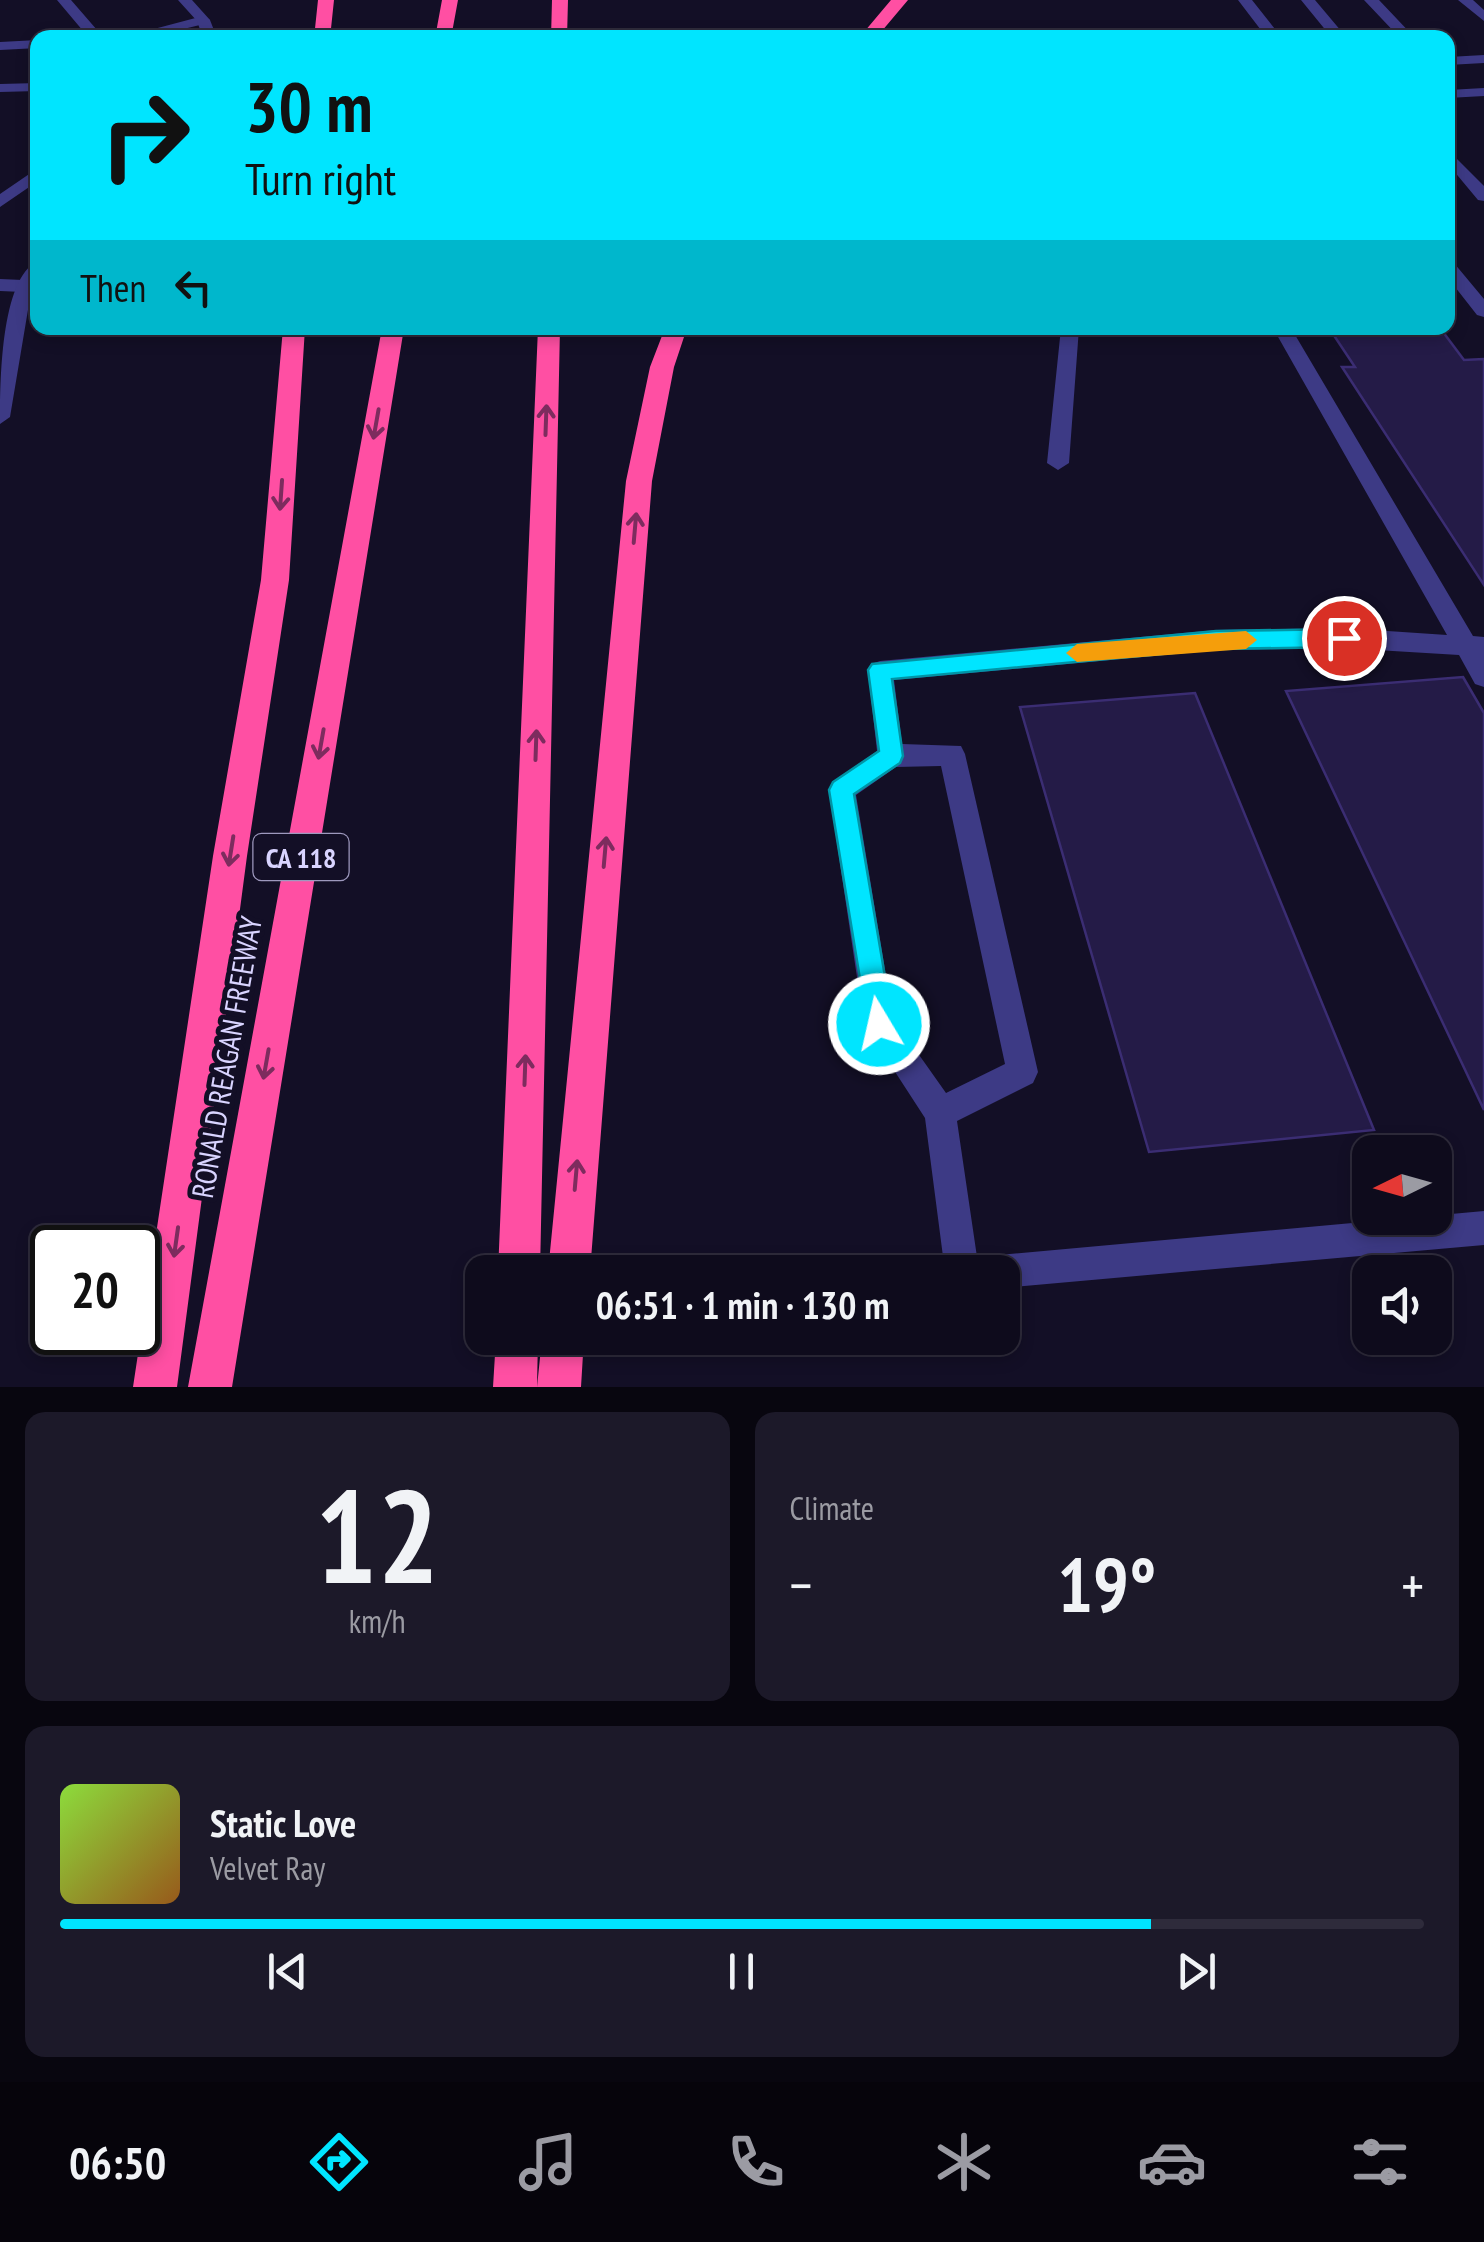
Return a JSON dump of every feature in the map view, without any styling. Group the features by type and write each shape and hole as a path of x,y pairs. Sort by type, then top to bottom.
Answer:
{"highway":[{"path":"323,30 326,0"},
{"path":"444,30 450,0"},
{"path":"559,30 560,0"},
{"path":"874,30 900,0"},
{"path":"155,1387 230,856 275,580 293,335"},
{"name":"RONALD REAGAN FREEWAY","path":"210,1387 392,335"},
{"path":"520,1255 549,335"},
{"path":"570,1255 639,482 662,367 673,335"},
{"path":"515,1387 516,1355"},
{"path":"559,1387 562,1355"}],"street":[{"path":"64,0 90,30"},
{"path":"185,0 207,30"},
{"path":"1245,0 1269,30"},
{"path":"1308,0 1333,30"},
{"path":"1371,0 1400,30"},
{"path":"1465,0 1484,17"},
{"path":"161,30 203,20"},
{"path":"0,46 30,44"},
{"path":"1455,61 1484,60"},
{"path":"0,88 30,86"},
{"path":"1455,94 1481,95"},
{"path":"1455,163 1484,196"},
{"path":"0,202 30,180"},
{"path":"1455,276 1484,311"},
{"path":"0,417 23,286 30,277"},
{"path":"0,285 23,286"},
{"path":"1058,462 1069,335"},
{"path":"1286,335 1474,648 1484,677"},
{"path":"892,756 880,670 1216,640 1344,638 1474,648"},
{"path":"940,1112 1022,1072 952,754 892,756 842,790 879,1024 940,1112 960,1255"},
{"path":"1020,1269 1484,1228"}],"building":[{"path":"1334,335 1445,335 1464,360 1484,359 1484,585 1342,367 1355,367"},
{"path":"1463,677 1484,713 1484,1110 1286,691"},
{"path":"1195,693 1374,1130 1149,1152 1020,707"}],"slow traffic":[{"path":"1077,653 1246,640"}],"route":[{"path":"879,1024 842,790 892,756 880,670 1216,640 1344,638"}]}
